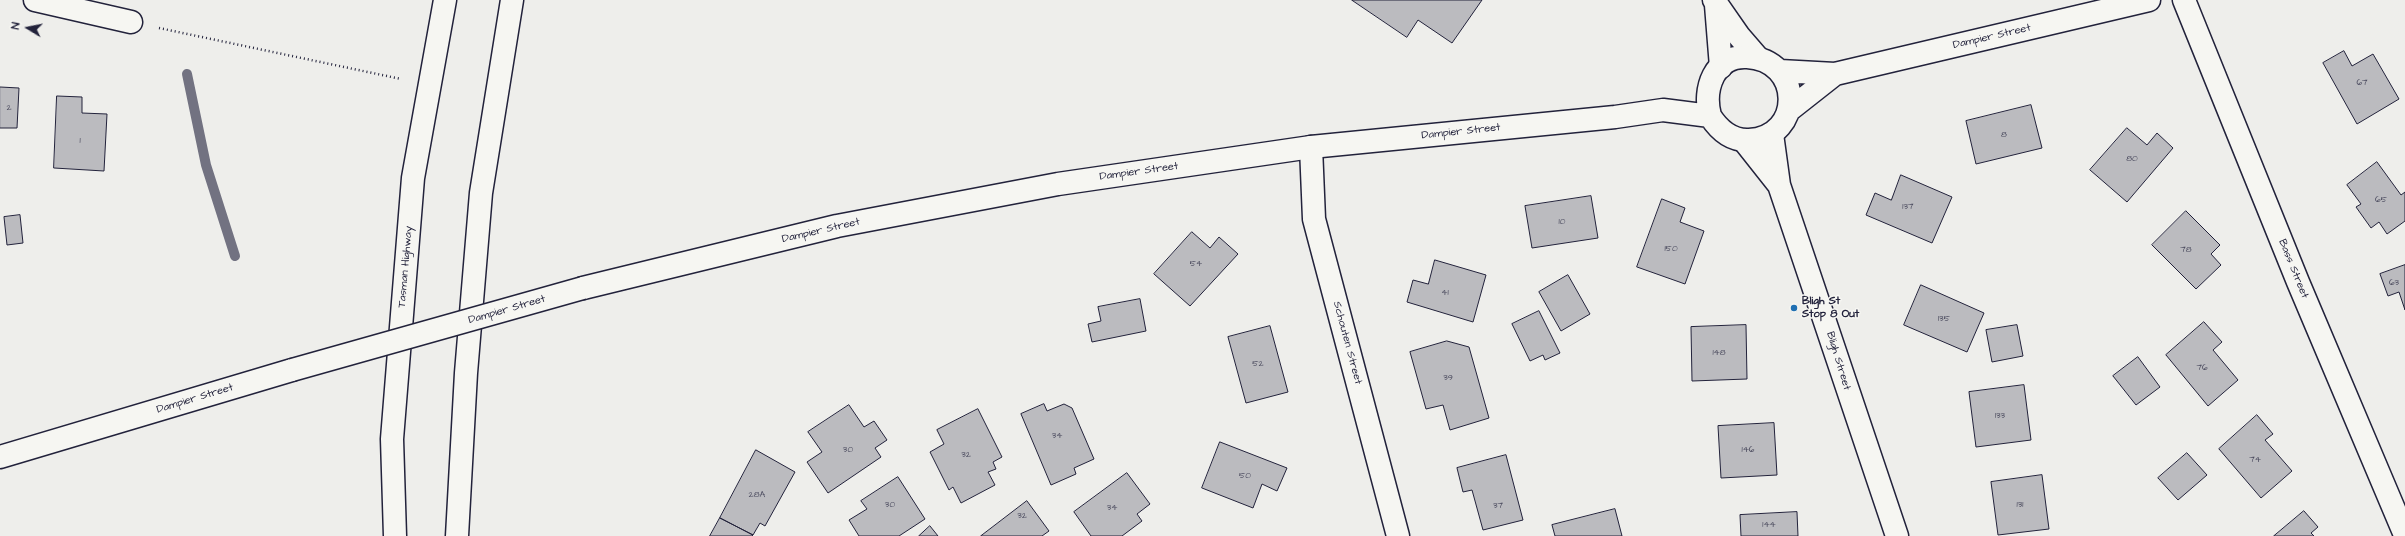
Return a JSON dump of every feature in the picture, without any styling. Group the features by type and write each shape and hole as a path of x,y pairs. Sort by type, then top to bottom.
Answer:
{"main road":[{"path":"35,0 131,22"},
{"name":"Tasman Highway","path":"395,536 392,431 413,178 445,0"},
{"path":"457,536 466,373 481,193 512,0"},
{"name":"Dampier Street","path":"1835,74 2149,0"},
{"name":"Bass Street","path":"2184,0 2298,282 2405,535"},
{"path":"1715,3 1758,58"},
{"path":"1715,3 1721,67"},
{"path":"1745,57 1758,58 1770,63 1780,71 1787,82 1790,97 1788,111 1782,124 1772,134 1758,140 1744,141 1730,136 1718,128 1710,116 1706,102 1708,89 1713,77 1721,67 1732,60 1745,57"},
{"path":"1780,71 1835,74"},
{"path":"1788,111 1835,74"},
{"path":"1663,110 1708,89"},
{"path":"1663,110 1710,116"},
{"name":"Dampier Street","path":"0,457 292,370 583,288 837,226 1058,184 1311,147 1615,117 1663,110"},
{"path":"1772,134 1779,185"},
{"path":"1744,141 1779,185"},
{"name":"Schouten Street","path":"1311,147 1314,219 1398,536"},
{"name":"Bligh Street","path":"1779,185 1897,536"}],"path":[{"path":"131,22 430,85"}],"building":[{"path":"1352,0 1482,0 1452,43 1418,20 1407,37"},
{"path":"2344,51 2352,66 2373,54 2399,99 2357,124 2323,63"},
{"path":"0,87 19,88 17,128 0,128"},
{"path":"57,96 82,97 82,113 107,114 104,171 54,168"},
{"path":"2031,105 2042,148 1976,164 1966,121"},
{"path":"2127,128 2147,145 2157,133 2173,148 2127,202 2090,170"},
{"path":"2377,162 2401,195 2405,192 2405,221 2387,234 2379,222 2371,228 2356,207 2361,204 2347,185"},
{"path":"1901,175 1952,197 1932,243 1866,215 1875,193 1891,200"},
{"path":"1591,196 1598,238 1532,248 1525,206"},
{"path":"1662,199 1685,208 1680,222 1704,231 1685,284 1637,267"},
{"path":"2186,211 2220,245 2211,254 2221,265 2196,289 2152,245"},
{"path":"20,215 23,243 7,245 4,217"},
{"path":"1192,232 1210,248 1219,237 1238,254 1190,306 1154,274"},
{"path":"1435,260 1486,275 1473,322 1407,302 1413,280 1428,284"},
{"path":"2405,265 2405,310 2399,292 2388,296 2380,274"},
{"path":"1568,275 1590,314 1561,331 1539,292"},
{"path":"1921,285 1984,313 1967,352 1904,325"},
{"path":"1140,299 1146,331 1092,342 1088,324 1101,321 1098,307"},
{"path":"1539,311 1560,353 1545,360 1543,355 1530,361 1512,324"},
{"path":"2204,322 2222,342 2213,350 2238,380 2208,406 2166,355"},
{"path":"1746,325 1747,379 1692,381 1691,327"},
{"path":"2017,325 2023,356 1992,362 1986,330"},
{"path":"1270,326 1288,392 1246,403 1228,337"},
{"path":"1447,341 1469,347 1489,418 1450,430 1443,405 1426,409 1410,352"},
{"path":"2138,357 2160,387 2136,405 2113,376"},
{"path":"2024,385 2031,440 1976,447 1969,392"},
{"path":"1044,404 1047,411 1064,404 1072,408 1094,459 1074,468 1076,474 1051,485 1021,414"},
{"path":"849,405 864,427 874,421 887,440 875,448 881,457 828,493 807,462 822,452 808,432"},
{"path":"978,409 1002,457 993,462 996,469 988,472 995,485 961,503 953,487 949,490 930,452 944,444 937,430"},
{"path":"2257,415 2273,434 2265,440 2292,471 2261,498 2219,449"},
{"path":"1774,423 1777,475 1721,478 1718,426"},
{"path":"1220,442 1287,468 1277,491 1262,484 1253,508 1202,488"},
{"path":"756,450 795,472 765,526 760,523 753,535 720,518"},
{"path":"2187,453 2207,475 2178,500 2158,478"},
{"path":"1506,455 1523,520 1483,530 1472,490 1463,492 1457,468"},
{"path":"1127,473 1150,504 1137,514 1142,521 1122,536 1091,536 1074,512"},
{"path":"2042,475 2049,529 1998,535 1991,482"},
{"path":"898,477 925,519 899,536 859,536 849,520 867,509 861,501"},
{"path":"1027,501 1049,531 1042,536 981,536"},
{"path":"1615,509 1622,536 1555,536 1552,525"},
{"path":"2304,511 2318,527 2311,533 2314,536 2274,536"},
{"path":"1797,512 1798,536 1741,536 1740,515"},
{"path":"720,518 753,535 710,536"},
{"path":"930,526 938,536 919,536"}],"waterway":[{"path":"187,74 206,165 235,256"}],"place":[{"name":"Bligh St Stop 8 Out","path":"1794,308"}]}
